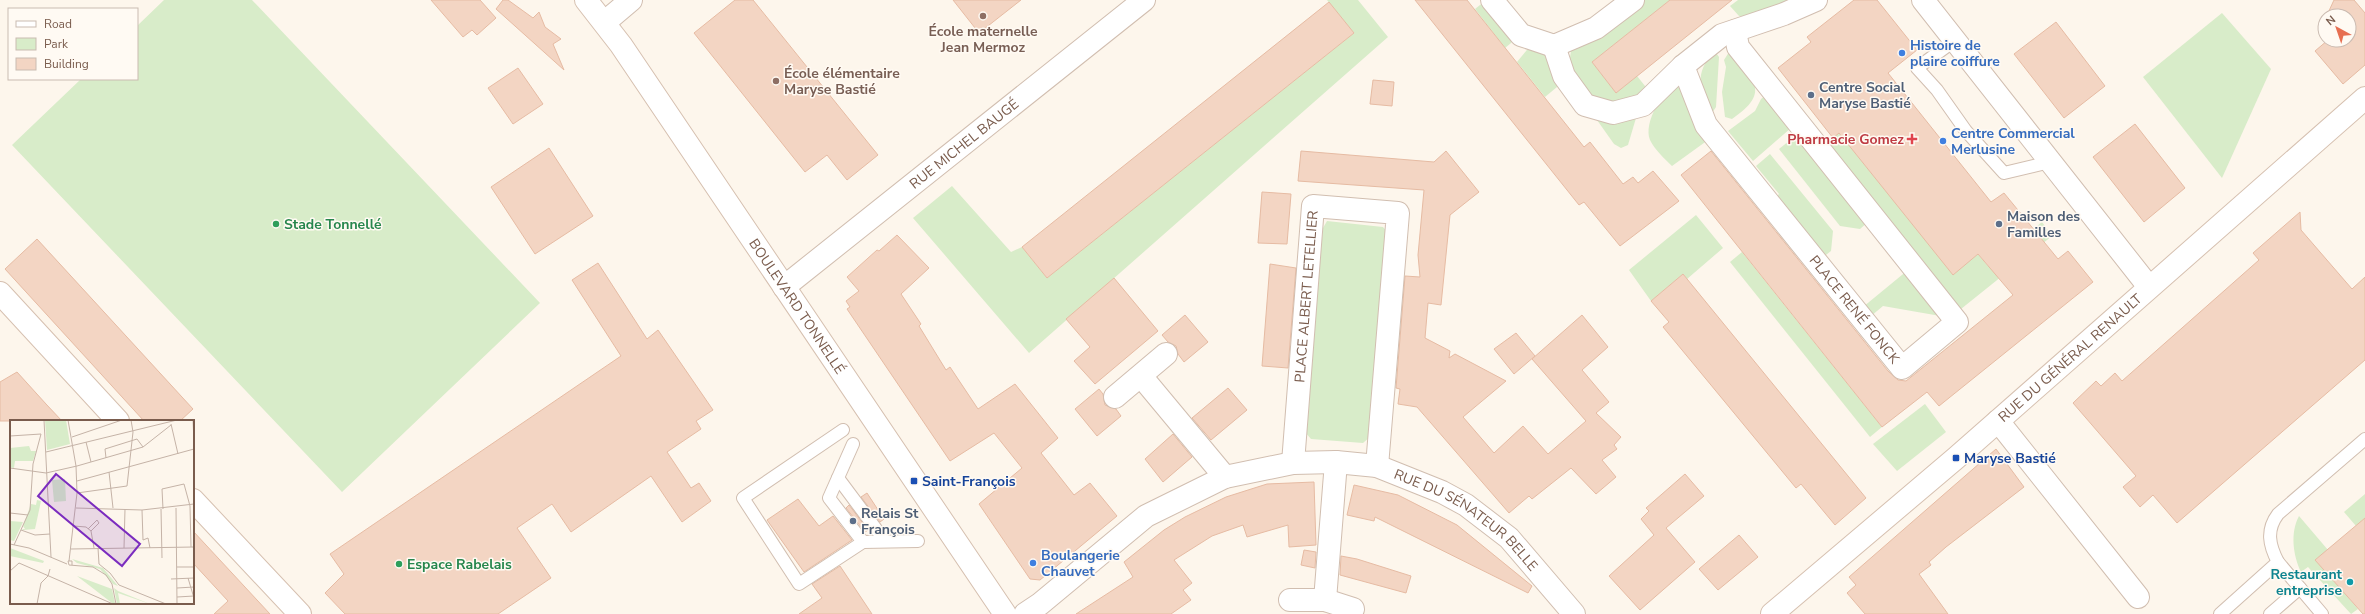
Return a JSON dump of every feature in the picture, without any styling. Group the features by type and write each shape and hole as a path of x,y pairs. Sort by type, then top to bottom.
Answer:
{"street":[{"name":"BOULEVARD TONNELLÉ","path":"586,0 604,22 1005,614"},
{"path":"604,22 631,0"},
{"name":"RUE MICHEL BAUGÉ","path":"784,287 1144,0"},
{"path":"1492,0 1521,35 1554,46 1596,28 1633,0"},
{"path":"1554,46 1564,76 1585,105 1613,113 1643,105 1683,66 1722,35 1811,4 1816,0"},
{"path":"1923,0 2149,287"},
{"name":"PLACE RENÉ FONCK","path":"1683,66 1706,125 1902,368 1957,322 1738,47 1735,31"},
{"name":"RUE DU GÉNÉRAL RENAULT","path":"1772,614 1998,421 2365,98"},
{"name":"PLACE ALBERT LETELLIER","path":"1293,463 1313,206 1398,213 1377,466"},
{"path":"0,293 117,420"},
{"path":"1116,397 1166,354"},
{"path":"1141,376 1225,477"},
{"path":"1998,421 2138,597"},
{"path":"1325,600 1336,462"},
{"name":"RUE DU SÉNATEUR BELLE","path":"1025,614 1040,604 1146,516 1225,477 1293,463 1336,462 1377,466 1436,489 1466,505 1509,538 1574,614"},
{"path":"194,501 300,614"},
{"path":"1290,600 1325,600 1353,609"}],"lane":[{"path":"1954,41 1917,68 1937,90 1966,132 2004,173 2050,162"},
{"path":"843,430 743,498 799,584 862,542 918,541"},
{"path":"2322,614 2278,562 2272,552 2269,539 2271,523 2278,514 2365,439"},
{"path":"852,444 829,498 862,542"},
{"path":"838,478 885,541"},
{"path":"2220,614 2278,562"},
{"path":"2270,614 2300,588"}],"green space":[{"name":"Stade Tonnellé","path":"164,0 252,0 540,303 342,492 12,145 80,80 138,80 138,25"},
{"path":"1327,0 1358,0 1388,37 1029,353 913,218 952,186 1011,252 1022,247 1047,278 1354,33"},
{"path":"1644,0 1670,0 1592,62 1616,93 1637,76 1645,86 1645,93 1615,105 1588,99 1569,64 1571,51 1633,10"},
{"path":"1738,0 1789,0 1751,18 1739,16 1730,6"},
{"path":"1485,1 1514,34 1511,43 1505,48 1475,9"},
{"path":"2222,13 2271,69 2222,178 2143,77"},
{"path":"1531,45 1541,48 1558,74 1557,87 1545,97 1517,62"},
{"path":"1731,49 1752,78 1755,86 1755,93 1752,101 1744,110 1732,119 1725,117 1722,92 1726,67 1724,60"},
{"path":"1714,50 1719,57 1716,107 1712,113 1702,88 1701,74 1703,67"},
{"path":"1679,83 1708,140 1672,166 1654,147 1650,140 1649,124 1661,99 1667,92"},
{"path":"1767,94 1791,128 1753,161 1728,131 1755,111 1761,99"},
{"path":"1636,118 1628,145 1621,148 1614,144 1597,120"},
{"path":"1799,133 1869,221 1860,229 1840,226 1779,149"},
{"path":"1839,133 1953,274 1978,254 1988,266 2042,222 2052,236 1956,313 1822,146"},
{"path":"1770,154 1833,231 1831,251 1822,258 1774,199 1779,194 1756,166"},
{"path":"1696,215 1723,248 1687,279 1683,274 1651,301 1629,270"},
{"path":"1327,221 1383,227 1388,233 1371,436 1363,443 1311,439 1305,432 1323,228"},
{"path":"1742,252 1882,427 1870,437 1730,262"},
{"path":"1908,270 1946,317 1883,306 1871,316 1863,307"},
{"path":"1925,404 1946,432 1897,471 1873,444"},
{"path":"2365,494 2365,518 2356,526 2344,512"},
{"path":"2299,516 2328,550 2316,560 2358,609 2351,614 2308,567 2301,572 2294,551 2294,530"}],"building":[{"path":"431,0 480,0 496,18 477,35 472,30 463,37"},
{"path":"503,0 508,0 533,18 539,12 545,27 561,39 553,44 564,70 496,9"},
{"name":"École élémentaire Maryse Bastié","path":"735,0 753,0 878,155 847,180 827,155 805,172 694,33"},
{"name":"École maternelle Jean Mermoz","path":"953,0 1021,0 979,33"},
{"path":"1415,0 1467,0 1584,147 1590,142 1623,184 1633,177 1638,183 1653,171 1679,201 1620,246 1584,202 1579,205"},
{"path":"1670,0 1732,0 1616,93 1592,62"},
{"path":"1854,0 1877,0 1917,50 1888,73 1991,202 2004,193 2058,259 2068,251 2093,282 1939,406 1927,392 1882,427 1681,175 1711,151 1888,371 1898,380 1906,381 2013,295 1978,254 1953,275 1839,133 1833,138 1778,68 1811,42 1807,37"},
{"path":"2334,0 2354,0 2365,13 2365,65 2343,84 2315,51 2319,48 2357,48 2357,8 2330,8"},
{"path":"1329,2 1354,33 1047,278 1022,247"},
{"path":"2056,22 2105,86 2064,118 2014,54"},
{"path":"518,68 543,104 513,124 488,88"},
{"path":"1373,80 1394,82 1392,106 1370,104"},
{"path":"2135,124 2185,188 2144,222 2093,157"},
{"path":"549,148 593,216 535,254 491,187"},
{"path":"1301,151 1434,162 1446,151 1479,192 1450,215 1441,305 1428,303 1425,338 1450,351 1449,358 1455,354 1506,381 1463,417 1494,453 1523,426 1548,454 1586,421 1532,359 1582,315 1608,347 1582,370 1609,402 1596,413 1621,437 1614,445 1617,449 1602,460 1616,477 1596,494 1571,468 1532,499 1529,496 1509,513 1417,407 1398,404 1400,389 1396,388 1405,276 1420,277 1418,255 1424,190 1298,181"},
{"path":"1262,192 1291,194 1287,244 1258,243"},
{"path":"2300,212 2301,230 2352,289 2365,277 2365,360 2177,523 2153,495 2140,507 2123,487 2136,476 2073,403 2096,381 2101,386 2115,373 2122,381 2259,260 2253,253"},
{"path":"897,235 929,268 901,294 921,324 919,326 946,370 950,367 978,409 1015,384 1058,438 1041,453 1074,495 1090,483 1117,516 1040,580 1030,579 979,504 1022,468 994,433 950,461 847,309 850,307 846,301 859,291 847,277 877,250 879,251"},
{"path":"37,239 193,409 181,420 143,420 5,269"},
{"path":"598,263 647,339 658,330 713,410 696,421 701,429 667,452 691,488 699,483 711,501 682,522 651,476 571,532 552,504 517,528 551,578 498,614 345,614 325,593 344,574 330,554 621,356 572,280"},
{"path":"1270,264 1296,268 1288,368 1262,366"},
{"path":"1683,274 1866,498 1835,525 1801,484 1796,488 1663,327 1669,322 1651,301"},
{"path":"1114,278 1158,331 1095,384 1074,361 1090,347 1066,319"},
{"path":"1185,315 1208,342 1184,362 1178,354 1176,346 1168,342 1162,335"},
{"path":"1516,333 1535,356 1514,374 1494,349"},
{"path":"17,372 61,420 0,421 0,382"},
{"path":"1228,388 1247,410 1211,440 1192,418"},
{"path":"1099,389 1103,394 1105,405 1116,409 1121,416 1097,436 1075,409"},
{"path":"1173,434 1192,457 1163,482 1145,459"},
{"path":"1996,449 2024,487 1946,547 1929,562 1931,565 1919,574 1948,614 1865,614 1847,593 1856,585 1849,577"},
{"path":"1685,474 1704,496 1666,528 1695,562 1640,610 1609,576 1654,535 1641,519 1649,511 1646,508"},
{"path":"1314,482 1316,545 1289,547 1288,525 1247,537 1243,525 1212,536 1174,560 1192,583 1183,590 1191,600 1171,614 1076,614 1133,577 1124,562 1164,530 1185,517 1226,497 1267,484"},
{"path":"1354,485 1398,495 1457,525 1532,586 1528,593 1375,517 1374,521 1347,515"},
{"path":"867,493 884,519 880,522 861,497"},
{"path":"798,499 819,526 833,516 852,540 804,572 767,520"},
{"path":"849,505 868,530 865,532 846,508"},
{"name":"Restaurant entreprise","path":"2365,518 2365,614 2363,614 2315,560"},
{"path":"194,532 270,614 214,614 228,601 194,564"},
{"path":"1739,535 1758,557 1718,590 1699,569"},
{"path":"1304,550 1316,552 1315,568 1301,565"},
{"path":"1341,556 1357,559 1411,576 1406,593 1340,575"},
{"path":"840,566 872,614 799,614 822,598 812,584"}],"place":[{"name":"École maternelle Jean Mermoz","path":"983,16"},
{"name":"Histoire de plaire coiffure","path":"1902,53"},
{"name":"École élémentaire Maryse Bastié","path":"776,81"},
{"name":"Centre Social Maryse Bastié","path":"1811,95"},
{"name":"Pharmacie Gomez","path":"1912,139"},
{"name":"Centre Commercial Merlusine","path":"1943,141"},
{"name":"Stade Tonnellé","path":"276,224"},
{"name":"Maison des Familles","path":"1999,224"},
{"name":"Maryse Bastié","path":"1956,458"},
{"name":"Saint-François","path":"914,481"},
{"name":"Relais St François","path":"853,521"},
{"name":"Boulangerie Chauvet","path":"1033,563"},
{"name":"Espace Rabelais","path":"399,564"},
{"name":"Restaurant entreprise","path":"2350,582"}]}
